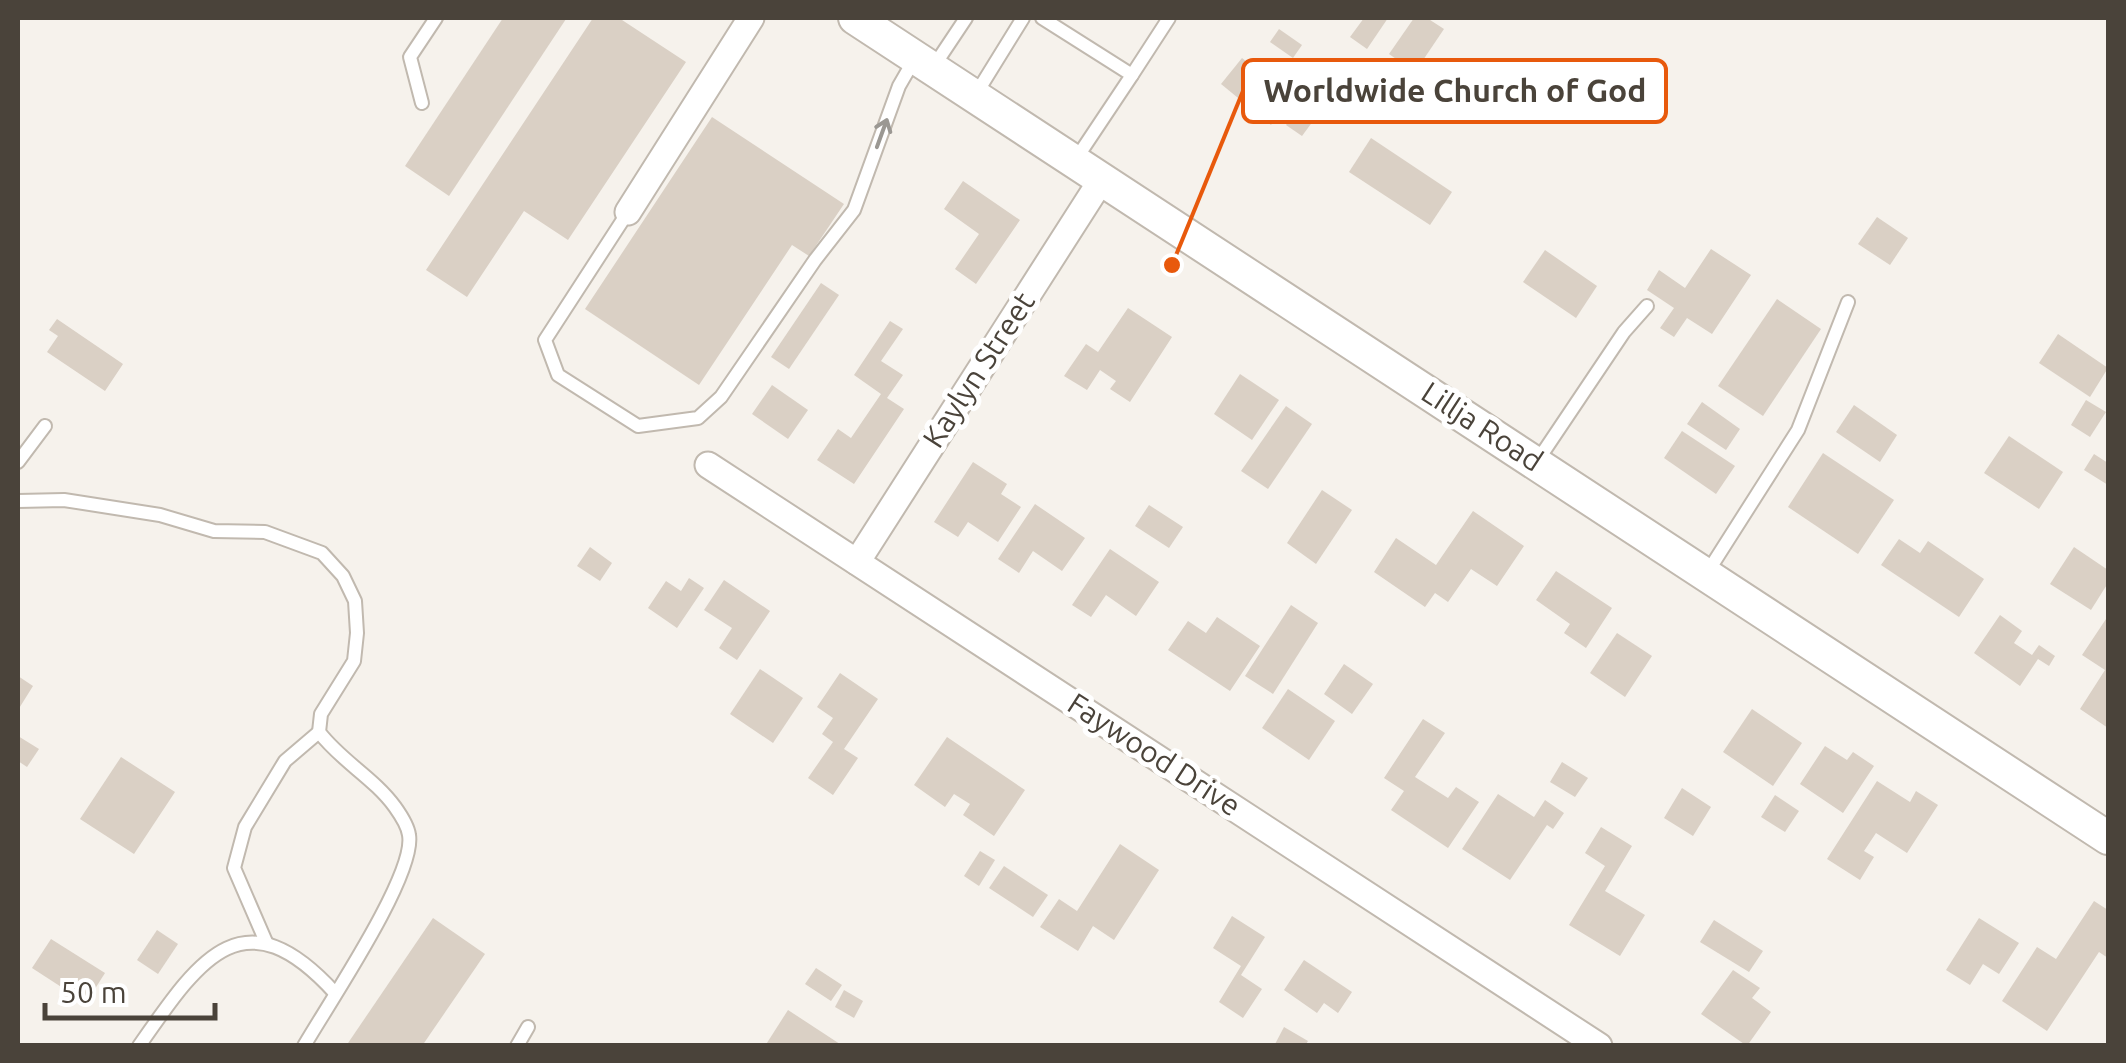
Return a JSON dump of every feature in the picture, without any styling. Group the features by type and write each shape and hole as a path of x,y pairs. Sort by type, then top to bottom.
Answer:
{"street":[{"path":"628,212 750,18"},
{"name":"Lillja Road","path":"855,18 2108,838"},
{"name":"Kaylyn Street","path":"857,562 1088,170"},
{"name":"Faywood Drive","path":"708,464 1599,1046"}],"lane":[{"path":"422,102 410,57 436,18"},
{"path":"628,212 545,340 558,375 638,426 698,418 721,397 854,210 899,86 966,18"},
{"path":"975,96 1024,18"},
{"path":"1042,18 1132,75"},
{"path":"1088,170 1132,75 1168,18"},
{"path":"1705,575 1798,430 1848,302"},
{"path":"1536,463 1624,332 1647,306"},
{"path":"18,462 45,426"},
{"path":"18,500 64,500 160,515 214,531 265,532 322,552 343,576 355,601 354,661 320,714 320,732 334,751 378,787 397,809 409,835 405,864 375,926 304,1046"},
{"path":"266,942 234,868 245,827 284,760 320,732"},
{"path":"139,1046 173,998 213,956 238,944 266,942 286,950 311,968 334,994"},
{"path":"516,1046 528,1028"}],"building":[{"path":"503,18 566,19 449,196 405,166"},
{"path":"593,18 619,18 686,62 568,240 524,211 467,297 426,270"},
{"path":"1364,18 1388,18 1367,49 1350,37"},
{"path":"1414,18 1427,18 1444,29 1415,72 1389,54"},
{"path":"1279,29 1302,45 1293,58 1270,42"},
{"path":"1242,58 1292,98 1271,125 1221,84"},
{"path":"1303,101 1319,113 1302,136 1286,125"},
{"path":"712,117 844,204 809,256 792,245 699,385 585,309"},
{"path":"1371,138 1452,192 1430,225 1349,172"},
{"path":"963,181 1020,220 976,284 955,269 979,234 944,209"},
{"path":"1877,217 1908,238 1890,265 1858,244"},
{"path":"1711,249 1751,275 1712,334 1687,318 1674,337 1660,328 1674,308 1647,290 1659,270 1685,288"},
{"path":"1545,250 1597,286 1576,318 1523,282"},
{"path":"821,283 839,295 789,369 771,357"},
{"path":"1777,299 1821,329 1763,416 1718,386"},
{"path":"1128,308 1172,337 1130,402 1110,389 1116,381 1100,370 1087,390 1064,376 1086,344 1098,352"},
{"path":"57,319 123,364 105,391 47,352 58,336 49,330"},
{"path":"890,321 903,329 881,361 903,375 887,398 904,409 854,484 817,460 838,429 851,438 881,394 854,375"},
{"path":"2058,334 2108,368 2090,397 2039,363"},
{"path":"1240,374 1279,400 1252,440 1214,414"},
{"path":"772,385 808,410 788,439 752,414"},
{"path":"2086,400 2106,412 2090,437 2071,425"},
{"path":"1702,402 1740,429 1726,450 1687,424"},
{"path":"1854,405 1897,435 1880,462 1836,432"},
{"path":"1286,406 1312,424 1268,489 1241,471"},
{"path":"1682,431 1735,466 1716,494 1664,458"},
{"path":"2009,436 2063,472 2039,509 1984,473"},
{"path":"1823,453 1894,500 1858,554 1788,507"},
{"path":"2094,454 2108,463 2108,485 2084,470"},
{"path":"973,462 1007,484 1001,494 1021,507 998,542 968,522 958,537 934,522"},
{"path":"1322,490 1352,510 1316,564 1287,543"},
{"path":"1035,504 1085,538 1062,571 1033,551 1019,573 998,559"},
{"path":"1149,505 1183,527 1169,548 1135,526"},
{"path":"1473,511 1524,546 1497,586 1471,569 1448,602 1435,593 1425,607 1374,572 1396,538 1436,565"},
{"path":"1899,539 1920,553 1928,541 1984,579 1959,617 1881,565"},
{"path":"590,547 612,563 600,581 577,566"},
{"path":"2074,547 2108,570 2108,583 2091,610 2050,584"},
{"path":"1110,549 1159,582 1136,616 1106,595 1091,617 1072,605"},
{"path":"1556,571 1612,608 1586,648 1564,633 1570,624 1536,600"},
{"path":"689,578 704,588 677,628 648,608 666,581 681,591"},
{"path":"724,580 770,611 737,660 719,648 732,628 704,610"},
{"path":"1291,605 1318,623 1273,694 1245,676"},
{"path":"2000,615 2022,631 2014,643 2032,655 2039,645 2055,656 2049,666 2038,659 2020,686 1974,653"},
{"path":"2108,616 2108,728 2080,709 2105,670 2082,655"},
{"path":"1217,617 1260,646 1230,691 1168,650 1188,621 1206,633"},
{"path":"1617,633 1652,656 1625,697 1590,673"},
{"path":"1344,664 1373,684 1352,714 1324,694"},
{"path":"760,669 803,698 773,743 730,714"},
{"path":"840,673 878,699 844,749 858,758 833,795 808,778 833,742 822,734 833,718 817,707"},
{"path":"18,676 33,686 18,710"},
{"path":"1288,689 1335,721 1309,760 1262,728"},
{"path":"1752,709 1802,743 1773,786 1723,752"},
{"path":"1423,719 1445,733 1415,777 1448,798 1456,787 1479,802 1448,848 1391,810 1404,791 1384,778"},
{"path":"18,736 39,749 27,767 18,761"},
{"path":"947,737 1025,790 994,836 963,815 970,804 954,794 945,807 914,785"},
{"path":"1825,746 1847,760 1853,752 1874,766 1843,813 1800,784"},
{"path":"121,757 175,792 134,854 80,819"},
{"path":"1562,762 1588,778 1575,797 1550,782"},
{"path":"1877,781 1910,802 1916,791 1938,805 1907,853 1876,833 1864,851 1874,857 1860,880 1827,859"},
{"path":"1682,788 1711,807 1693,836 1664,818"},
{"path":"1498,794 1534,817 1545,800 1564,813 1553,829 1547,825 1510,880 1462,849"},
{"path":"1775,795 1799,811 1785,832 1761,817"},
{"path":"1601,827 1632,846 1605,891 1645,915 1620,956 1569,925 1605,866 1585,853"},
{"path":"1120,844 1159,870 1114,940 1093,926 1078,951 1040,927 1059,899 1077,911"},
{"path":"980,851 995,860 979,886 964,876"},
{"path":"1004,866 1048,895 1033,917 989,888"},
{"path":"2094,901 2108,910 2108,958 2099,952 2047,1031 2002,1001 2037,947 2056,959"},
{"path":"1232,916 1265,937 1241,975 1262,989 1243,1018 1219,1002 1241,966 1213,948"},
{"path":"433,918 485,954 422,1046 346,1046"},
{"path":"1979,918 2019,943 1999,974 1983,964 1970,985 1946,970"},
{"path":"1714,920 1763,951 1749,972 1700,942"},
{"path":"157,930 178,944 158,974 137,960"},
{"path":"51,939 105,973 86,1003 32,968"},
{"path":"1304,960 1352,992 1338,1013 1324,1003 1317,1013 1284,990"},
{"path":"816,968 842,985 831,1001 805,984"},
{"path":"1733,970 1760,988 1752,998 1771,1012 1747,1046 1701,1014"},
{"path":"844,990 863,1001 854,1018 835,1007"},
{"path":"788,1010 843,1046 765,1046"},
{"path":"1284,1027 1308,1041 1305,1046 1274,1046"}],"place":[{"name":"Worldwide Church of God","path":"1172,265"}]}
